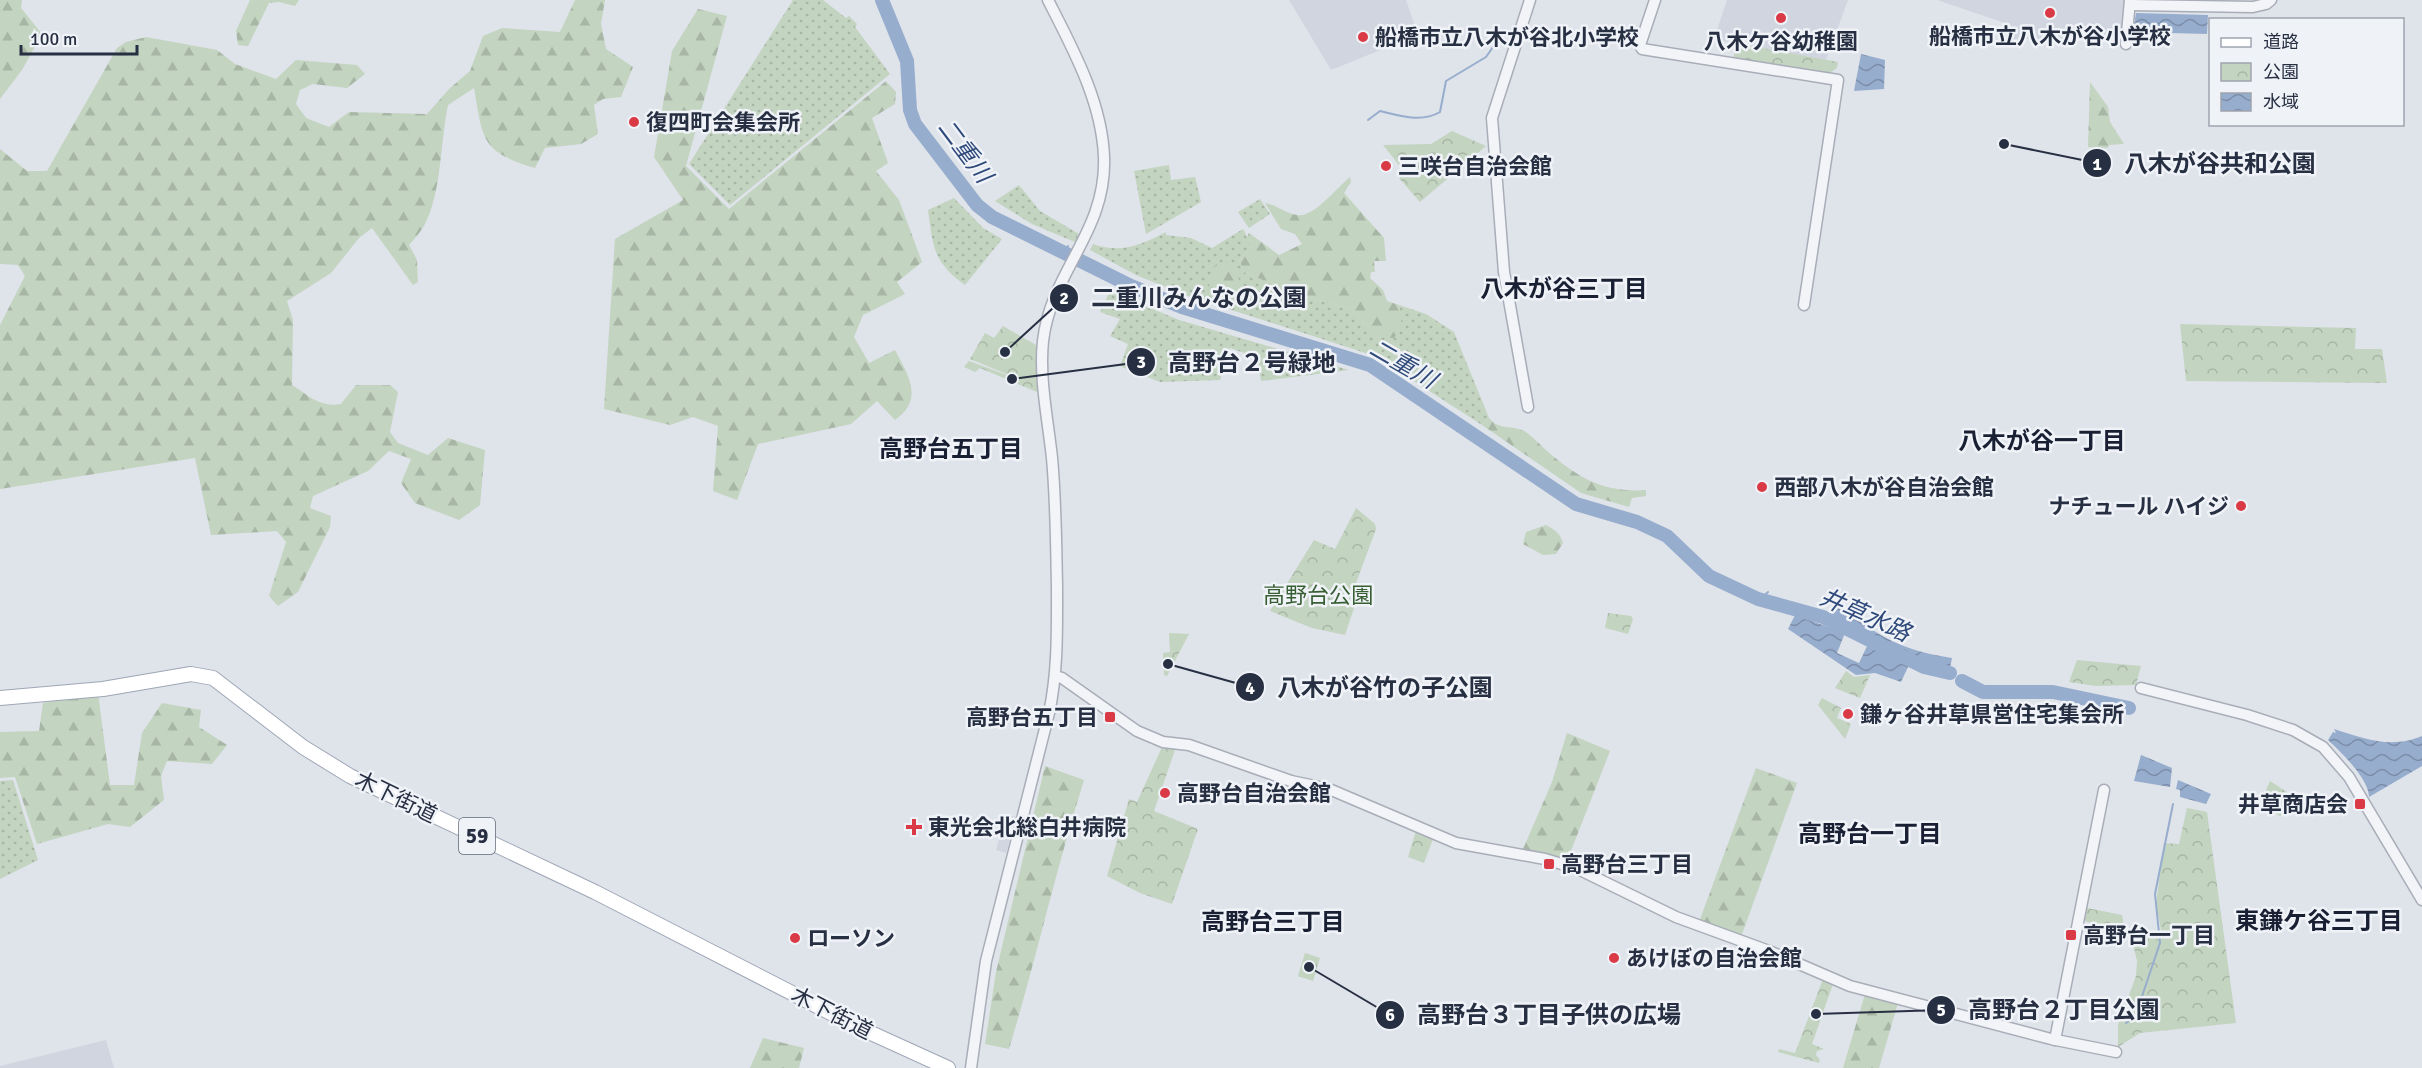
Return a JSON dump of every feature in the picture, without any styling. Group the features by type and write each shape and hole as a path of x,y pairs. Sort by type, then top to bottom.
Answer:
{"main road":[{"name":"木下街道","path":"0,698 103,689 191,674 213,678 303,747 350,776 595,892 871,1033 948,1068"}],"street":[{"path":"970,1068 986,961 1049,713 1055,676 1057,537 1042,354 1050,307 1093,224 1102,191 1104,169 1101,129 1088,88 1048,0"},
{"path":"1528,407 1504,272 1492,118 1530,0"},
{"path":"1655,0 1640,45 1642,50 1838,80 1804,305"},
{"path":"2126,44 2130,2 2253,7 2266,4 2271,0"},
{"path":"1055,676 1062,678 1137,730 1163,742 1189,746 1292,781 1329,789 1456,843 1545,859 1578,869 1676,917 1769,951 1850,986 2055,1040 2116,1052"},
{"path":"2141,688 2247,715 2293,730 2323,747 2349,777 2422,900"},
{"path":"2055,1040 2104,790"}],"shaded area":[{"name":"船橋市立八木が谷北小学校","path":"1289,0 1406,0 1418,35 1331,70"},
{"name":"八木ケ谷幼稚園","path":"1727,0 1848,0 1826,60 1714,39"},
{"name":"船橋市立八木が谷小学校","path":"1937,0 2126,0 2122,35 2117,39 2013,39 2011,25"},
{"path":"1006,814 1016,817 1006,853 996,850"},
{"path":"106,1040 114,1068 0,1068 0,1066"}],"green space":[{"path":"0,0 22,0 21,8 42,34 22,70 0,99"},
{"path":"250,0 299,0 295,6 279,2 269,3 248,46 238,45 236,31"},
{"path":"575,0 605,0 601,24 606,49 633,67 621,97 603,99 594,105 598,134 581,144 545,148 535,168 517,162 504,156 488,142 483,132 474,88 448,105 437,183 430,213 419,234 409,245 417,260 418,282 413,285 372,228 359,238 331,273 287,301 293,320 292,385 321,403 334,405 341,404 356,385 390,385 398,392 390,432 398,443 428,455 448,438 485,450 480,505 459,520 415,503 401,483 411,459 389,451 368,471 313,496 310,508 331,516 330,527 298,592 278,606 269,596 286,542 277,531 211,535 195,458 0,489 0,325 25,276 18,265 0,264 0,149 27,171 47,171 117,48 126,42 146,37 217,50 235,64 276,79 296,60 357,65 365,74 347,88 313,84 300,90 296,104 306,118 329,127 349,112 427,114 449,89 470,71 483,36 502,28 560,32"},
{"path":"793,0 823,0 846,18 849,16 857,24 855,27 890,74 730,205 689,164"},
{"path":"698,9 727,16 686,166 729,209 886,81 896,92 895,104 872,118 888,163 876,171 899,200 922,262 897,282 905,294 863,315 854,337 869,363 895,350 911,387 909,404 904,412 895,420 877,401 851,424 758,444 737,500 713,491 718,426 693,417 670,425 604,409 615,239 683,200 654,157 672,51"},
{"path":"1736,43 1838,62 1837,68 1830,73 1733,60"},
{"path":"2090,82 2108,107 2110,122 2124,144 2109,145 2108,148 2088,147"},
{"path":"1452,131 1486,146 1420,202 1399,178 1403,170 1383,145 1431,144"},
{"path":"1169,165 1171,180 1195,177 1201,202 1146,234 1134,171"},
{"path":"1350,177 1351,182 1344,193 1384,238 1386,261 1374,261 1375,272 1371,272 1370,278 1383,290 1387,301 1399,305 1402,326 1394,338 1379,337 1349,308 1306,297 1245,273 1239,261 1252,246 1247,237 1249,233 1279,255 1302,244 1295,234 1281,229 1265,203 1293,214 1304,215 1318,207"},
{"path":"1019,185 1040,211 1079,234 1075,242 1032,224 995,201"},
{"path":"954,198 983,228 1002,239 965,285 946,269 936,253 931,234 928,210"},
{"path":"1260,199 1270,214 1249,228 1238,212"},
{"path":"1243,229 1252,246 1239,261 1245,273 1306,297 1349,308 1379,337 1401,326 1399,305 1426,314 1454,332 1489,418 1482,425 1375,356 1185,295 1136,275 1090,250 1093,244 1113,248 1131,247 1166,232 1166,235 1191,238 1212,248"},
{"path":"1224,263 1233,268 1241,283 1238,294 1230,297 1220,296 1210,290 1208,280 1216,264"},
{"path":"1110,291 1179,320 1349,370 1261,381 1260,374 1256,373 1256,357 1230,348 1220,380 1160,382 1120,366 1128,344 1110,336 1120,319 1100,312"},
{"path":"2180,324 2356,328 2355,349 2382,349 2387,383 2186,381"},
{"path":"1003,326 1036,345 1037,392 980,368 975,372 964,367 969,361 1026,382 970,359 985,333 994,338"},
{"path":"1489,418 1500,426 1517,429 1532,436 1558,461 1592,482 1617,489 1646,490 1646,496 1632,498 1629,507 1581,493 1482,425"},
{"name":"高野台公園","path":"1356,508 1375,524 1376,529 1349,602 1355,605 1345,635 1312,628 1270,611 1314,540 1335,549"},
{"path":"1546,525 1557,532 1563,543 1556,554 1543,555 1523,544 1526,532"},
{"path":"1608,613 1631,616 1633,619 1628,634 1605,628"},
{"path":"1169,633 1189,634 1167,676 1164,675 1163,653 1170,652"},
{"path":"2077,660 2141,666 2136,685 2096,686 2069,682"},
{"path":"1846,671 1854,677 1870,675 1860,698 1835,688"},
{"path":"98,693 110,785 134,785 142,733 162,703 201,710 199,727 227,745 212,764 167,761 161,776 164,800 130,827 108,824 37,844 15,777 0,778 0,732 39,731 43,703"},
{"path":"1822,698 1841,708 1837,718 1851,724 1845,739 1818,705"},
{"path":"1567,733 1610,751 1567,861 1523,849 1552,782"},
{"path":"1162,747 1176,747 1154,811 1198,829 1172,904 1140,893 1107,876 1129,799 1137,802"},
{"path":"1045,766 1084,780 1009,1049 985,1044 996,972"},
{"path":"1756,768 1797,783 1741,937 1699,922"},
{"path":"13,780 38,860 0,879 0,781"},
{"path":"2270,781 2287,792 2296,803 2280,816 2276,814 2270,799 2262,799"},
{"path":"2187,808 2207,812 2236,1023 2140,1033 2118,1047 2118,1025 2136,976 2137,961 2131,935 2161,930 2156,904 2164,843 2179,844"},
{"path":"1416,831 1433,839 1424,863 1408,857"},
{"path":"2087,908 2122,915 2124,926 2121,929 2087,922 2084,919"},
{"path":"1305,953 1320,958 1313,981 1298,976"},
{"path":"1823,979 1833,984 1812,1044 1824,1049 1817,1051 1819,1063 1778,1052 1779,1049 1795,1053"},
{"path":"1865,994 1898,1003 1879,1068 1843,1068"},
{"path":"763,1038 804,1048 799,1068 750,1068"}],"water":[{"path":"2136,13 2208,15 2207,34 2133,32"},
{"path":"1861,54 1885,60 1884,89 1854,91"},
{"path":"1841,604 1866,625 1892,641 1905,647 1952,658 1950,668 1923,661 1831,615"},
{"path":"1795,615 1845,633 1837,653 1859,663 1868,644 1909,665 1901,682 1875,673 1856,675 1788,629"},
{"path":"2334,729 2367,739 2389,742 2411,740 2422,736 2422,766 2369,797 2368,790 2359,774 2328,740 2333,732 2336,733"},
{"path":"2141,755 2172,768 2170,787 2134,781"},
{"path":"2178,780 2211,794 2206,804 2180,797 2180,790 2176,789"}],"waterway":[{"name":"二重川","path":"882,0 907,61 910,110 915,124 977,205 992,217 1131,286 1182,307 1370,365 1576,504 1637,522 1667,536 1709,576 1758,599 1823,617 1924,667 1950,673"},
{"path":"1368,120 1380,111 1418,118 1440,112 1446,81 1486,57 1500,37"},
{"name":"二重川","path":"1065,254 1068,246"},
{"path":"1761,599 1768,592"},
{"name":"井草水路","path":"1962,681 1983,692 2053,692 2129,708"},
{"path":"2126,1023 2135,1017 2160,943 2155,894 2173,804"}],"place":[{"name":"船橋市立八木が谷小学校","path":"2050,13"},
{"name":"八木ケ谷幼稚園","path":"1781,18"},
{"name":"船橋市立八木が谷北小学校","path":"1363,37"},
{"name":"復四町会集会所","path":"634,122"},
{"name":"八木が谷共和公園","path":"2004,144"},
{"name":"三咲台自治会館","path":"1386,166"},
{"name":"二重川みんなの公園","path":"1005,352"},
{"name":"高野台２号緑地","path":"1012,379"},
{"name":"西部八木が谷自治会館","path":"1762,487"},
{"name":"ナチュール ハイジ","path":"2241,506"},
{"name":"八木が谷竹の子公園","path":"1168,664"},
{"name":"鎌ヶ谷井草県営住宅集会所","path":"1848,714"},
{"name":"高野台五丁目","path":"1110,717"},
{"name":"高野台自治会館","path":"1165,793"},
{"name":"井草商店会","path":"2360,804"},
{"name":"東光会北総白井病院","path":"914,827"},
{"name":"高野台三丁目","path":"1549,864"},
{"name":"高野台一丁目","path":"2071,935"},
{"name":"ローソン","path":"795,938"},
{"name":"あけぼの自治会館","path":"1614,958"},
{"name":"高野台３丁目子供の広場","path":"1309,967"},
{"name":"高野台２丁目公園","path":"1816,1014"}],"district":[{"name":"八木が谷三丁目","path":"1564,289"},
{"name":"八木が谷一丁目","path":"2042,441"},
{"name":"高野台五丁目","path":"951,449"},
{"name":"高野台一丁目","path":"1870,834"},
{"name":"東鎌ケ谷三丁目","path":"2319,921"},
{"name":"高野台三丁目","path":"1273,922"}]}
